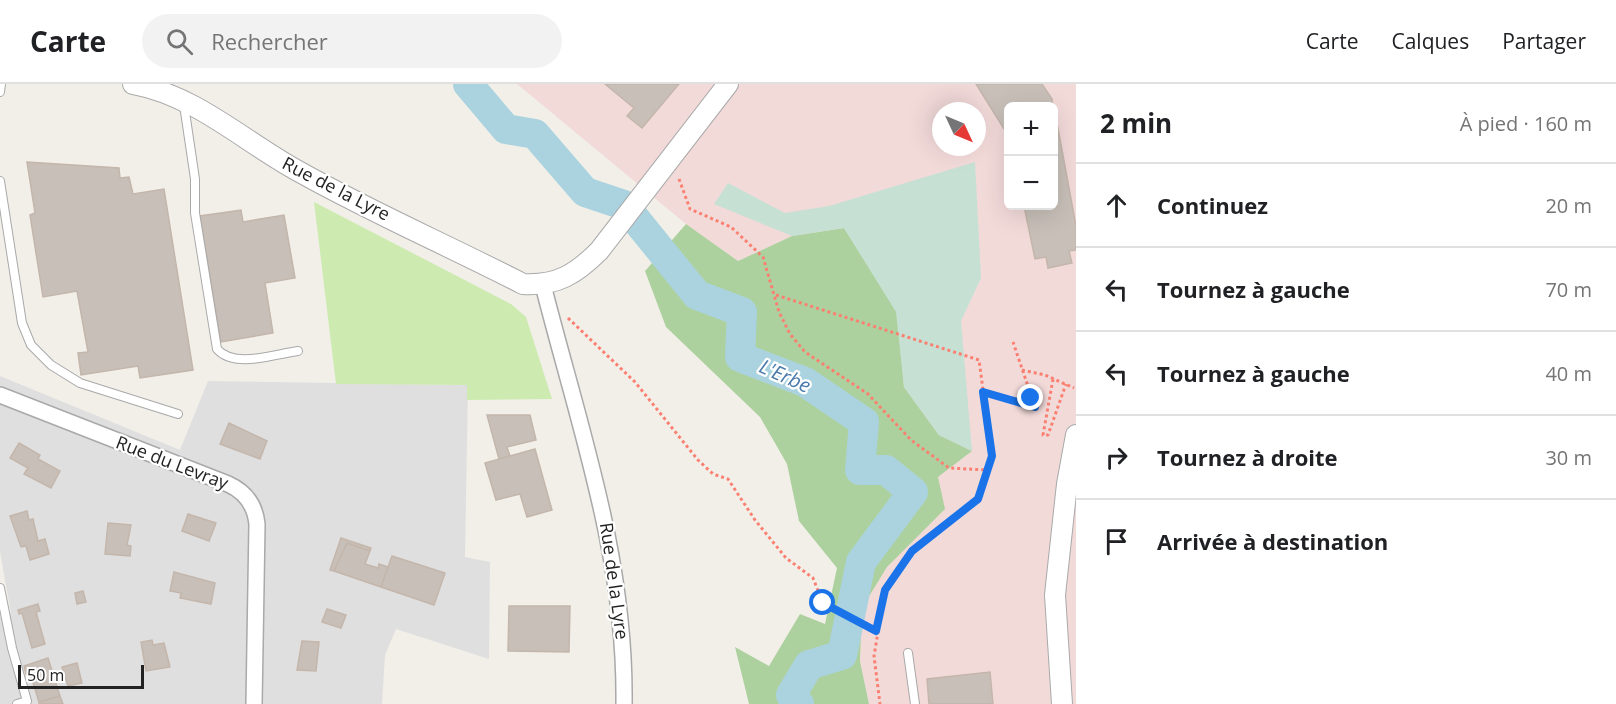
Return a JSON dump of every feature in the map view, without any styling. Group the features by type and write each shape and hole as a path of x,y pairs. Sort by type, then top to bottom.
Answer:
{"street":[{"name":"Rue de la Lyre","path":"133,84 183,100 204,110 299,172 523,284 543,285 604,511 615,569 624,657 624,704"},
{"path":"543,285 582,268 614,231 728,84"},
{"name":"Rue du Levray","path":"0,395 228,484 244,494 254,511 256,524 254,704"},
{"path":"1062,704 1055,594 1067,484 1076,435"},
{"path":"1059,654 1075,704"}],"lane":[{"path":"0,93 1,84"},
{"path":"183,100 195,179 195,213 217,349 222,355 234,360 298,351"},
{"path":"0,181 22,323 31,345 51,365 80,383 177,414"},
{"path":"0,588 12,648 27,701 17,704"},
{"path":"908,653 915,704"}],"path":[{"path":"678,177 690,209 731,227 763,257 776,295 779,312 790,334 805,352 868,394 911,440 949,468 987,470"},
{"path":"776,295 979,360 992,456 978,499 912,551 885,590 876,631 874,656 880,704"},
{"path":"564,315 635,382 713,474 728,479 755,520 786,558 813,578 823,603 876,631"},
{"path":"983,392 1035,407 1013,342"},
{"path":"1022,370 1074,388"},
{"path":"1053,379 1043,435 1048,435 1066,384"}],"shaded area":[{"path":"517,84 1076,84 1076,704 869,704 860,661 862,608 887,567 913,539 937,478 939,435 792,236 738,261 686,224"},
{"path":"0,376 180,450 208,381 468,385 465,557 490,562 489,659 396,629 385,655 382,704 0,704 0,617 11,613 0,552"}],"green space":[{"path":"975,162 981,278 961,321 972,451 939,435 904,387 896,312 844,228 792,236 714,204 728,183 785,213 829,206"},
{"path":"314,202 511,304 526,317 552,399 467,400 467,385 336,384"},
{"path":"686,224 738,261 792,236 844,228 897,312 904,387 939,435 972,451 938,477 945,509 887,567 862,608 860,661 869,704 749,704 735,647 769,666 800,614 825,624 837,568 799,521 787,464 760,417 666,327 645,271"}],"building":[{"path":"605,84 679,84 642,128 627,116 634,108"},
{"path":"976,84 1042,84 1052,102 1004,102 1004,129"},
{"path":"1058,129 1076,226 1076,250 1069,251 1072,263 1048,268 1046,257 1035,259 1025,210 1058,210"},
{"path":"27,162 119,168 120,178 129,177 133,194 164,189 193,370 140,378 138,366 81,375 78,353 88,352 77,291 43,297 30,215 35,213"},
{"path":"241,210 243,222 284,215 295,278 265,283 273,333 221,342 200,216"},
{"path":"487,415 530,415 536,440 507,447 510,456 499,459"},
{"path":"229,423 267,441 260,459 220,444"},
{"path":"19,443 40,455 38,459 60,471 51,488 24,474 28,468 10,458"},
{"path":"535,449 552,510 527,517 520,494 496,500 485,463"},
{"path":"27,511 29,520 33,519 38,541 45,539 49,554 30,560 26,546 21,547 10,516"},
{"path":"188,514 216,523 209,541 182,531"},
{"path":"108,523 131,525 127,545 131,546 130,556 105,554"},
{"path":"341,538 371,548 370,551 347,543 334,571 330,570"},
{"path":"347,543 370,551 365,564 378,568 379,564 388,567 381,587 334,571"},
{"path":"392,556 445,573 434,605 381,587"},
{"path":"174,572 215,583 211,604 180,598 181,593 170,591"},
{"path":"83,591 86,602 77,604 75,593"},
{"path":"38,604 40,611 36,612 45,644 32,648 22,613 19,614 18,610"},
{"path":"509,606 570,606 569,652 508,651"},
{"path":"327,609 346,615 341,628 322,622"},
{"path":"152,640 153,645 164,643 170,667 146,671 141,642"},
{"path":"302,641 319,642 316,671 297,670"},
{"path":"48,658 60,696 39,702 30,673 26,674 24,666"},
{"path":"77,663 82,683 68,686 62,667"},
{"path":"990,672 993,704 929,704 927,679"},
{"path":"60,696 63,704 39,704 39,702"}],"waterway":[{"name":"L'Erbe","path":"468,84 506,129 535,134 585,192 624,205 697,295 742,312 740,357 805,382 864,422 860,470 886,470 913,492 861,562 842,655 809,665 791,695 799,704"}],"route":[{"path":"823,603 876,631 885,590 912,551 978,499 992,456 983,392 1035,407 1031,398"}]}
